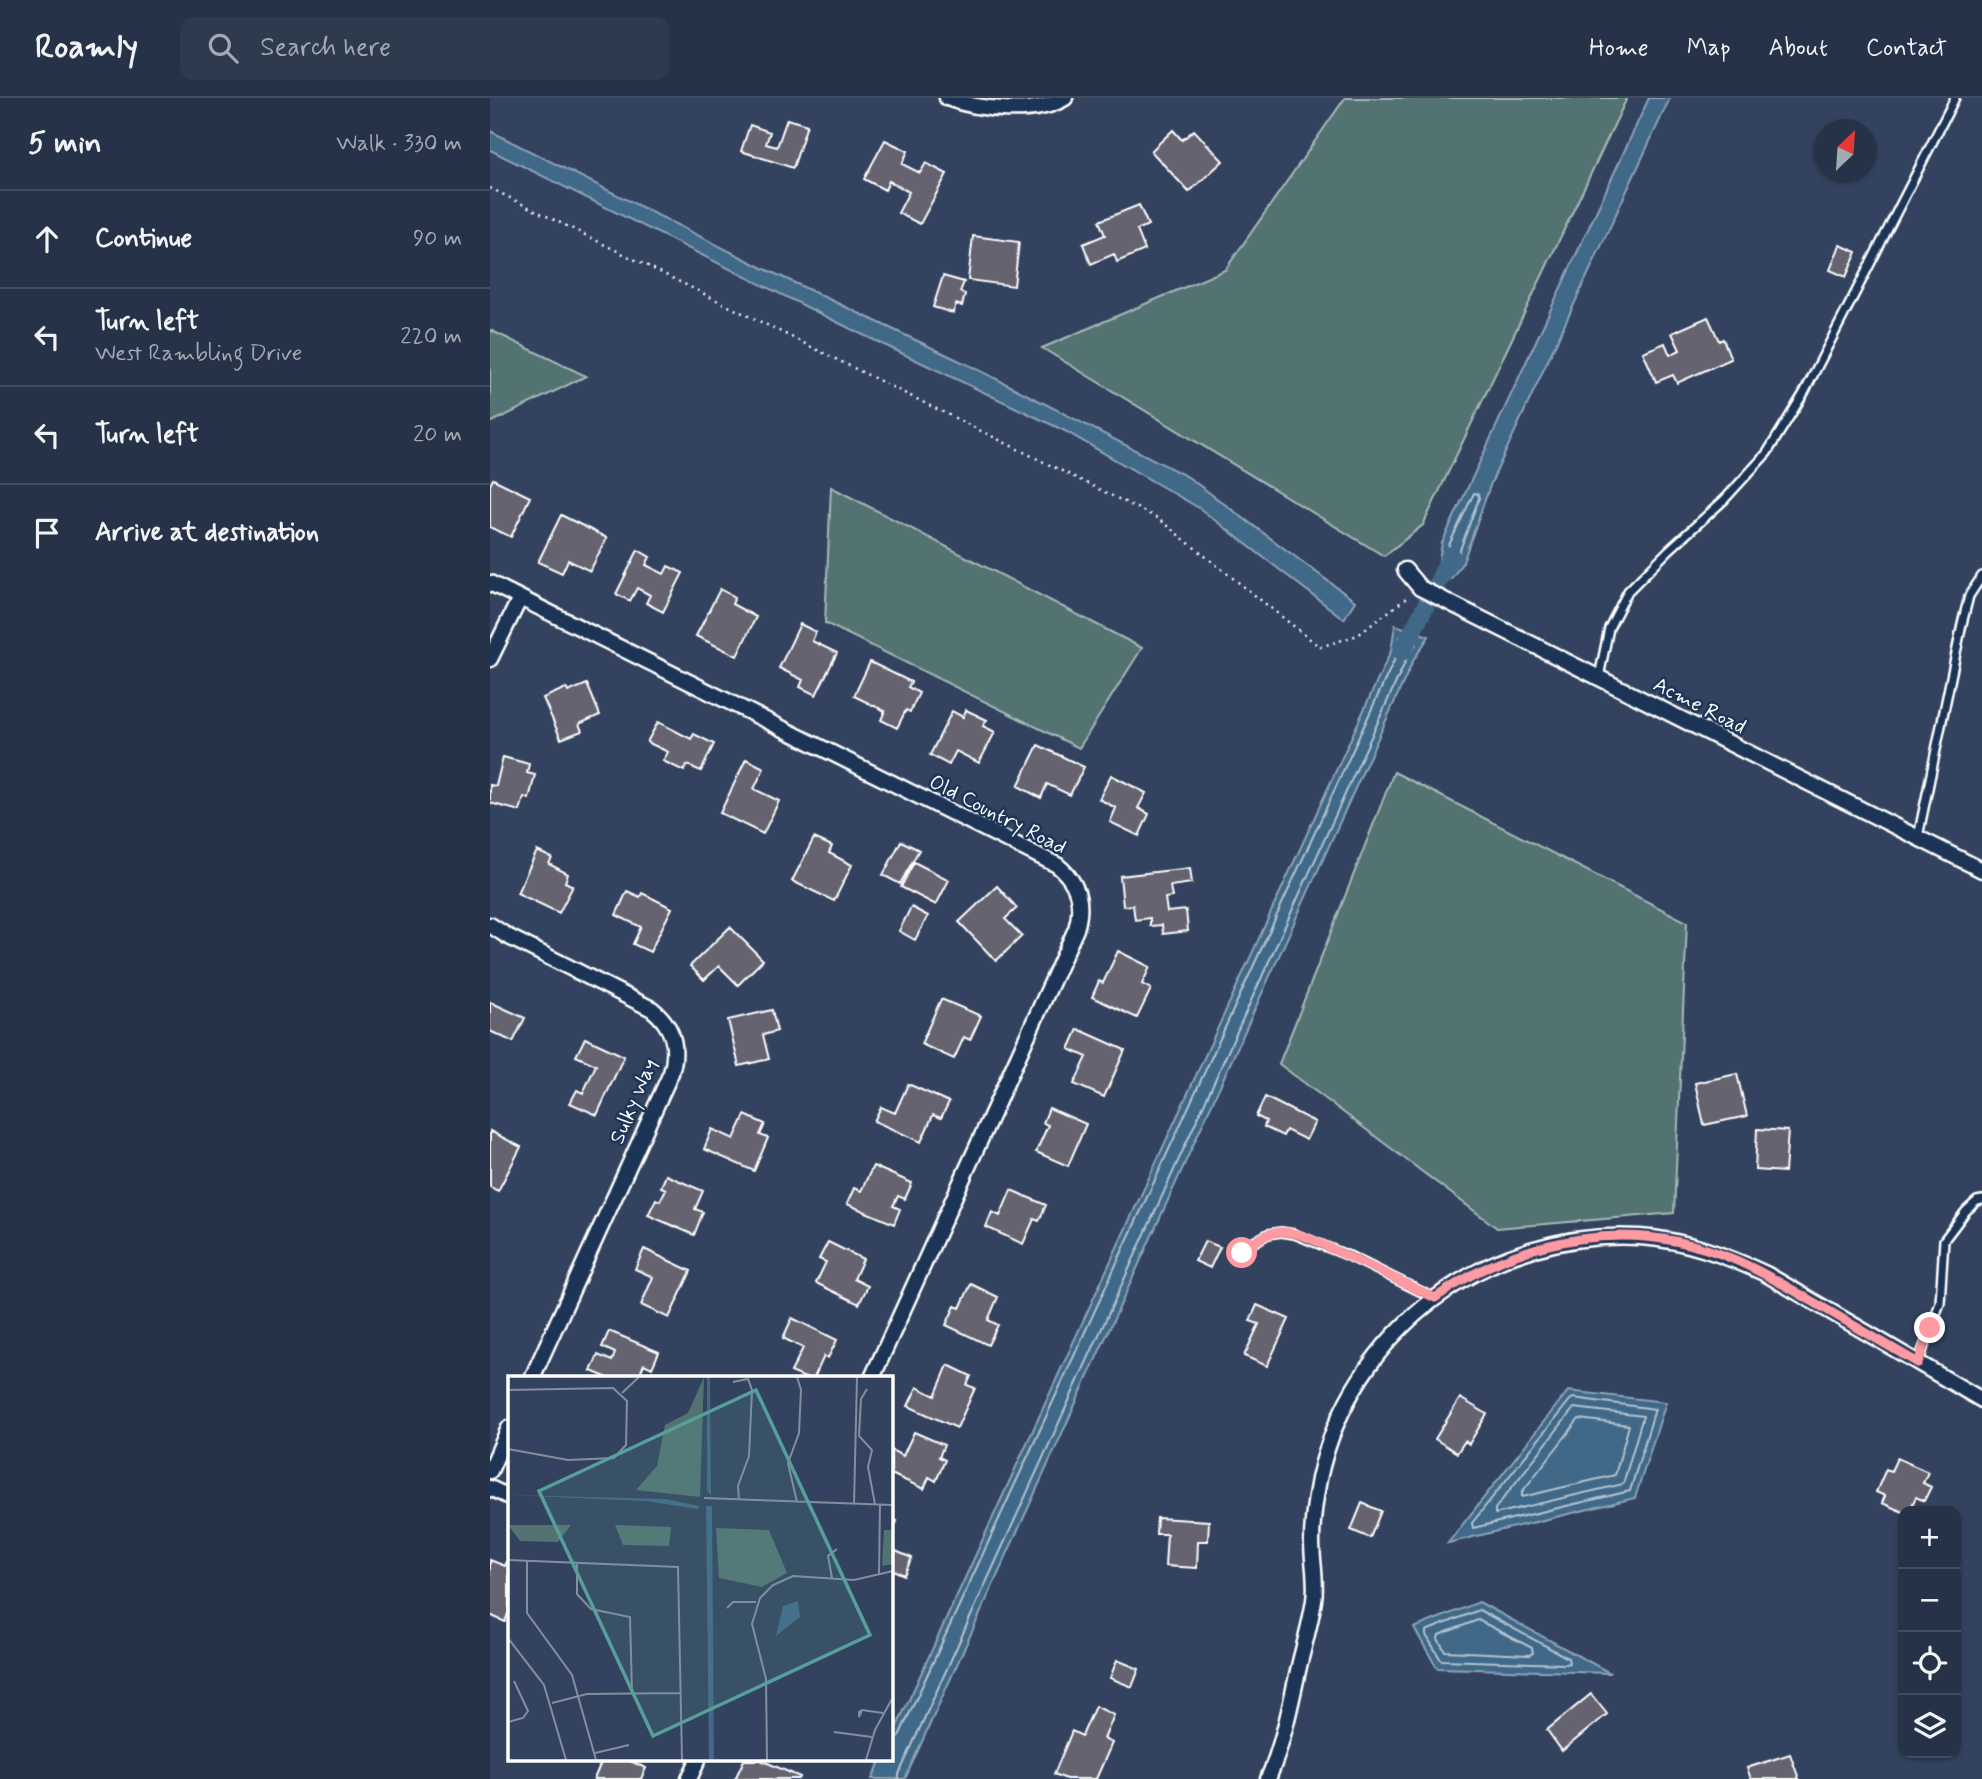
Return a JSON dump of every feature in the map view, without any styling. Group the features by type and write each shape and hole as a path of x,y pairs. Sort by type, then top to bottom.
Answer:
{"street":[{"path":"947,98 981,106 1005,108 1039,108 1065,98"},
{"name":"Acme Road","path":"1405,570 1420,588 1982,870"},
{"name":"Old Country Road","path":"490,583 1057,864 1073,882 1080,905 1076,929 873,1376"},
{"path":"490,659 520,598"},
{"name":"Sulky Way","path":"490,925 506,936 652,1009 668,1026 675,1049 671,1073 533,1376"},
{"path":"1268,1779 1286,1729 1314,1599 1313,1517 1319,1479 1343,1408 1360,1378 1399,1328 1459,1281 1492,1263 1565,1241 1641,1237 1679,1242 1731,1258 1766,1274 1982,1401"},
{"path":"490,1471 508,1430"},
{"path":"490,1488 508,1497"},
{"path":"690,1779 697,1762"}],"lane":[{"path":"1599,678 1609,628 1628,591 1724,500 1767,453 1804,393 1955,98"},
{"path":"1918,838 1962,624 1969,596 1982,576"},
{"path":"1918,1363 1940,1303 1944,1240 1966,1211 1982,1200"},
{"path":"1242,1253 1268,1234 1294,1234 1349,1256 1435,1298"}],"path":[{"path":"490,188 1157,518 1320,647 1358,635 1420,588"}],"green space":[{"path":"1345,98 1627,98 1423,525 1384,556 1042,348 1225,270"},
{"path":"490,330 586,376 490,423"},
{"path":"831,487 1142,648 1079,748 825,623"},
{"path":"1394,772 1687,922 1674,1213 1497,1228 1279,1064"}],"water":[{"path":"1649,98 1670,98 1491,483 1463,562 1451,579 1437,572 1442,543"},
{"path":"490,131 763,268 979,370 1188,477 1355,601 1344,619 1199,508 1065,431 855,331 490,150"},
{"path":"1395,625 1429,636 1413,661 905,1779 872,1779 880,1762 892,1762 892,1737 1391,651"},
{"path":"1568,1391 1666,1402 1635,1498 1448,1543"},
{"path":"1479,1602 1610,1673 1437,1668 1414,1628"}],"building":[{"path":"787,119 807,125 793,168 741,151 750,125 770,132 766,144 777,147"},
{"path":"1173,130 1182,140 1194,130 1223,161 1189,192 1151,151"},
{"path":"885,140 908,151 902,164 920,173 926,163 947,174 920,224 898,213 909,192 889,181 885,190 864,179"},
{"path":"1139,205 1148,225 1137,230 1145,250 1117,262 1114,254 1091,264 1083,244 1105,235 1099,221"},
{"path":"973,236 1019,242 1014,286 968,280"},
{"path":"1840,245 1857,252 1846,277 1830,270"},
{"path":"943,276 964,282 960,292 965,294 962,306 956,304 953,313 933,307"},
{"path":"1708,317 1719,341 1723,339 1731,359 1677,383 1673,375 1656,382 1643,352 1665,343 1670,355 1680,350 1672,333"},
{"path":"493,479 530,497 511,537 490,527 490,485"},
{"path":"561,515 607,538 590,571 568,560 562,573 538,562"},
{"path":"638,550 650,557 646,565 664,574 668,566 683,573 663,612 646,603 650,595 637,588 630,601 616,594"},
{"path":"720,589 735,597 732,604 756,617 737,656 696,636"},
{"path":"800,624 816,632 812,641 837,653 816,695 800,687 803,680 779,668"},
{"path":"870,662 911,682 908,687 919,693 910,712 906,710 897,728 881,720 885,711 854,696"},
{"path":"587,684 600,715 579,724 582,731 561,739 543,698 566,688 568,692"},
{"path":"966,710 987,720 983,726 995,732 979,763 956,751 949,765 930,755 952,711 963,717"},
{"path":"658,722 691,739 694,734 714,744 701,771 687,765 684,771 663,761 668,752 647,742"},
{"path":"1038,745 1084,767 1070,795 1047,784 1041,798 1018,786"},
{"path":"503,757 529,764 527,773 535,775 529,799 524,797 520,811 490,803 490,785 496,786"},
{"path":"746,759 764,768 754,789 779,801 763,834 720,813"},
{"path":"1111,775 1146,793 1138,808 1149,814 1139,836 1110,822 1116,808 1099,799"},
{"path":"814,838 832,846 829,853 852,865 834,901 792,881"},
{"path":"901,841 919,850 900,884 883,875"},
{"path":"537,851 552,858 549,864 568,874 565,882 573,886 559,913 517,893"},
{"path":"914,862 949,880 936,905 901,887"},
{"path":"1190,868 1192,883 1170,886 1172,897 1165,898 1167,912 1186,910 1188,931 1163,934 1162,925 1150,926 1150,918 1135,920 1133,905 1123,906 1120,876"},
{"path":"997,886 1017,908 1005,919 1022,936 996,961 959,922"},
{"path":"627,891 640,897 642,893 672,908 650,952 633,944 641,927 616,915"},
{"path":"911,907 928,916 915,940 899,931"},
{"path":"730,927 763,960 738,985 719,966 704,980 690,966"},
{"path":"1118,951 1150,967 1142,984 1151,989 1137,1018 1092,997 1099,981 1103,983"},
{"path":"941,999 981,1016 970,1040 964,1037 954,1059 921,1044"},
{"path":"490,1002 525,1018 513,1042 490,1031"},
{"path":"772,1010 777,1031 763,1035 769,1059 739,1066 728,1020"},
{"path":"1078,1029 1125,1050 1104,1097 1074,1084 1087,1057 1069,1049"},
{"path":"585,1038 624,1056 597,1115 570,1103 577,1090 583,1093 596,1065 576,1056"},
{"path":"1737,1074 1747,1116 1704,1125 1695,1083"},
{"path":"908,1084 949,1102 941,1118 933,1115 921,1142 874,1121 881,1107 895,1113"},
{"path":"1265,1097 1315,1122 1306,1140 1286,1130 1283,1136 1264,1127 1266,1121 1256,1116"},
{"path":"1049,1108 1086,1124 1068,1166 1036,1152 1048,1125 1043,1123"},
{"path":"745,1115 765,1124 760,1135 768,1138 754,1171 704,1149 712,1129 734,1139"},
{"path":"1757,1129 1788,1131 1785,1172 1755,1170"},
{"path":"490,1131 521,1147 498,1191 490,1187"},
{"path":"873,1166 912,1183 905,1199 898,1196 893,1206 900,1209 894,1224 847,1204 854,1188 861,1191"},
{"path":"666,1175 703,1191 695,1209 703,1212 694,1235 648,1215 656,1199 660,1201 666,1189 661,1187"},
{"path":"1011,1190 1046,1205 1039,1221 1034,1219 1023,1244 986,1227 992,1212 1000,1216"},
{"path":"1205,1241 1220,1247 1210,1268 1195,1261"},
{"path":"828,1242 863,1259 854,1279 868,1286 859,1304 816,1283 826,1262 819,1259"},
{"path":"644,1249 691,1271 669,1318 641,1305 653,1277 635,1269"},
{"path":"971,1284 998,1297 988,1320 998,1325 988,1345 946,1325 955,1306 960,1308"},
{"path":"1257,1305 1289,1319 1267,1366 1244,1356 1259,1324 1250,1321"},
{"path":"792,1318 837,1340 828,1358 824,1356 815,1376 800,1376 791,1372 803,1348 783,1338"},
{"path":"609,1331 659,1352 652,1368 644,1364 639,1376 603,1376 591,1371 598,1355 612,1361 615,1353 602,1347"},
{"path":"948,1365 971,1376 967,1385 975,1388 957,1428 908,1406 917,1387 935,1396"},
{"path":"1460,1398 1487,1414 1469,1444 1465,1441 1457,1453 1435,1439"},
{"path":"914,1432 944,1445 939,1457 945,1460 936,1481 929,1477 924,1489 892,1474 892,1450 903,1456"},
{"path":"1897,1458 1928,1472 1923,1483 1931,1487 1924,1501 1916,1497 1912,1506 1898,1506 1898,1510 1882,1503 1885,1496 1876,1492 1886,1469 1891,1471"},
{"path":"1362,1503 1381,1511 1370,1538 1351,1530"},
{"path":"892,1518 897,1521 892,1534"},
{"path":"1157,1518 1209,1521 1208,1541 1198,1541 1197,1568 1165,1566 1167,1534 1156,1534"},
{"path":"892,1549 912,1558 904,1575 892,1569"},
{"path":"508,1558 508,1614 505,1622 490,1615 490,1560 505,1566"},
{"path":"1117,1660 1139,1669 1132,1687 1110,1678"},
{"path":"1591,1694 1607,1714 1562,1751 1547,1730"},
{"path":"1095,1706 1114,1715 1104,1739 1112,1743 1096,1779 1066,1779 1054,1774 1072,1731 1082,1736"},
{"path":"1790,1754 1799,1779 1751,1779 1747,1768"},
{"path":"601,1762 632,1762 646,1768 641,1779 594,1779"},
{"path":"743,1762 766,1762 800,1777 799,1779 735,1779"}],"waterway":[{"path":"1438,582 1451,555"},
{"path":"1402,652 1426,605"}],"route":[{"path":"1242,1253 1268,1234 1294,1234 1349,1256 1435,1298 1492,1263 1516,1254 1565,1241 1641,1237 1679,1242 1731,1258 1766,1274 1918,1363 1930,1328"}]}
